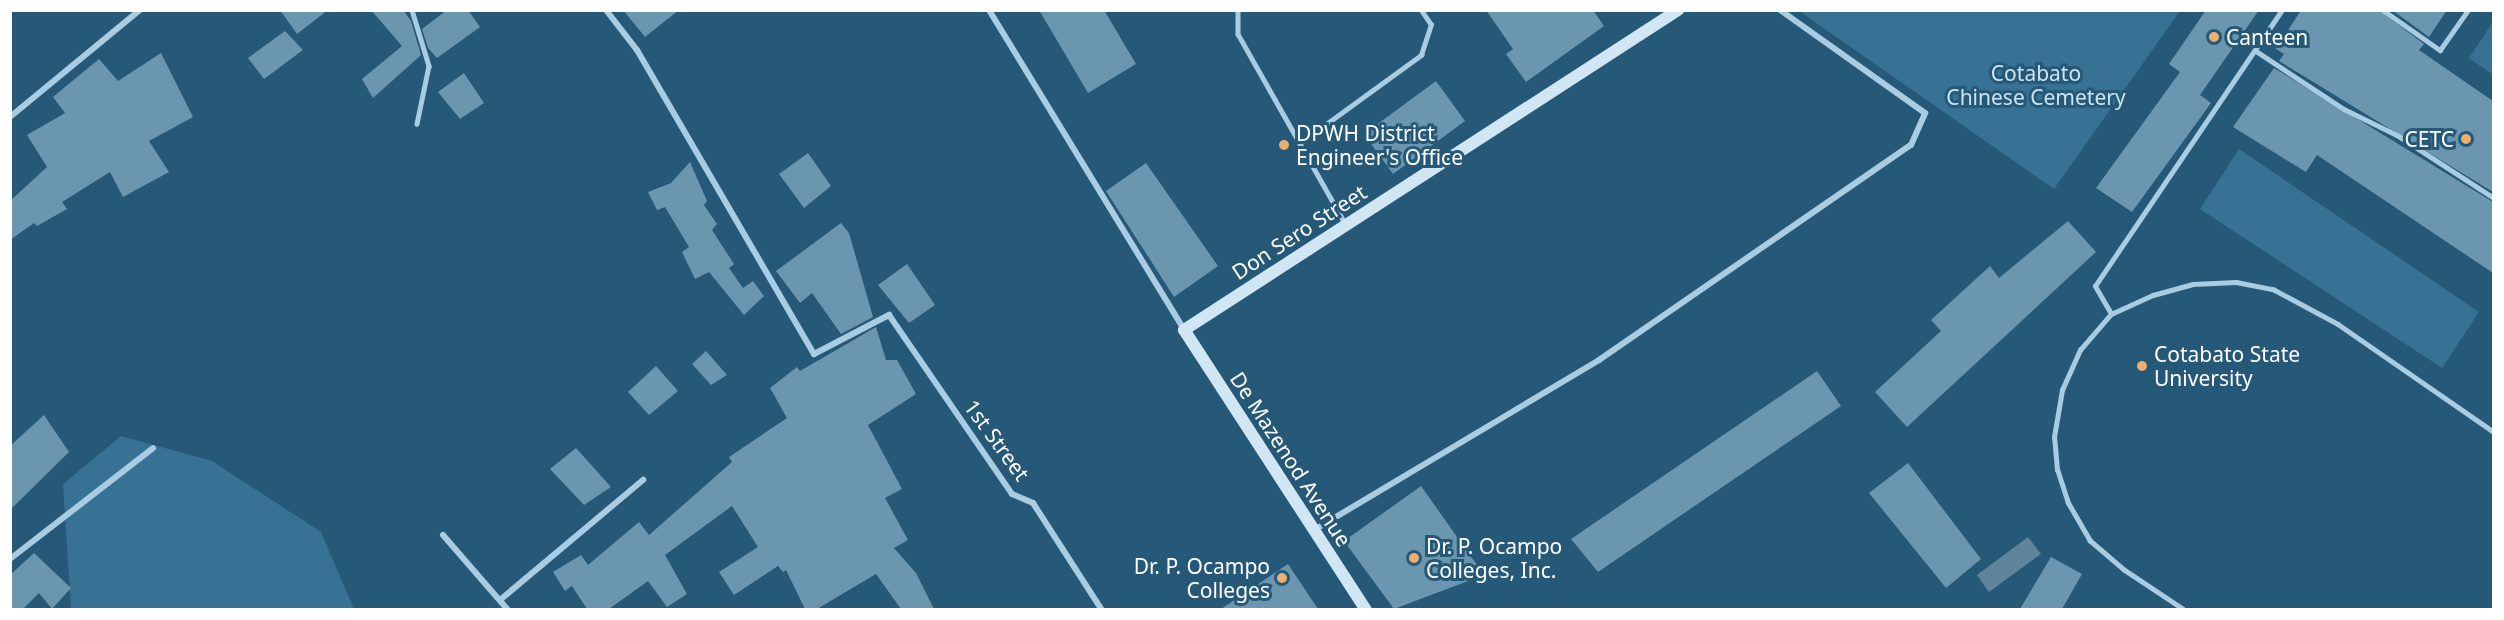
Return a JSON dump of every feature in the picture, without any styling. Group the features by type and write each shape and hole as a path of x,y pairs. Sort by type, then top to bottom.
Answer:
{"main road":[{"name":"Don Sero Street","path":"1184,330 1678,10"},
{"name":"De Mazenod Avenue","path":"1184,330 1366,609"}],"street":[{"path":"10,117 140,10"},
{"name":"1st Street","path":"606,10 637,50 814,354 889,315 1012,494 1033,502 1102,609"},
{"path":"989,10 1184,330"},
{"path":"1314,530 1599,360 1911,145 1925,113 1780,10"},
{"path":"10,559 153,448"},
{"path":"500,600 643,480"},
{"path":"443,535 508,609"}],"lane":[{"path":"412,10 429,66 417,124"},
{"path":"1238,10 1238,33 1346,225"},
{"path":"1300,143 1421,55 1431,25 1421,10"},
{"path":"2111,314 2095,286 2282,10"},
{"path":"2383,10 2440,50 2468,10"},
{"path":"2256,51 2344,109 2397,135 2493,198"},
{"path":"2184,609 2124,570 2090,541 2067,503 2057,470 2054,437 2062,390 2080,350 2111,314 2153,295 2193,284 2236,282 2274,289 2338,324 2493,432"}],"green space":[{"name":"Cotabato Chinese Cemetery","path":"1799,11 2180,11 2054,189"},
{"path":"2493,22 2493,75 2469,58"},
{"path":"2239,149 2479,312 2442,368 2200,209"},
{"path":"121,436 212,461 321,532 354,609 71,609 63,484"}],"shaded area":[{"path":"2028,537 2041,554 1989,592 1977,575"}],"building":[{"path":"280,10 328,10 297,34"},
{"path":"371,10 403,10 411,21 421,55 373,98 362,79 402,46"},
{"path":"447,10 468,10 480,27 437,58 428,48 422,29"},
{"path":"623,10 679,10 645,37"},
{"path":"1039,10 1104,10 1136,64 1088,93"},
{"path":"1486,10 1593,10 1604,26 1526,82 1506,54 1513,49"},
{"path":"2206,10 2259,10 2200,95 2211,103 2132,212 2096,188 2180,72 2169,64"},
{"path":"2301,10 2379,10 2424,44 2419,50 2493,101 2493,192 2279,61 2284,54 2276,49"},
{"path":"2392,10 2447,10 2429,37"},
{"path":"285,31 303,50 264,79 248,58"},
{"path":"161,53 193,117 149,141 169,172 123,197 110,172 62,202 67,209 37,226 34,223 10,240 10,201 47,167 27,135 65,113 53,97 99,59 118,81"},
{"path":"2274,68 2493,202 2493,273 2317,155 2306,172 2233,127"},
{"path":"464,73 484,103 460,119 438,92"},
{"path":"1436,81 1465,121 1393,174 1364,134"},
{"path":"808,153 831,186 804,208 779,174"},
{"path":"690,162 707,201 704,205 717,224 712,230 734,264 729,268 743,288 753,281 764,296 744,315 709,272 695,279 682,252 689,247 665,207 657,210 648,192 671,183"},
{"path":"1146,163 1218,266 1174,297 1106,191"},
{"path":"2068,221 2096,252 1907,427 1875,392 1941,331 1931,320 1990,266 1999,278"},
{"path":"841,223 849,233 873,317 841,334 812,293 800,303 776,271"},
{"path":"907,264 935,305 909,323 878,285"},
{"path":"876,327 886,360 897,360 916,394 868,425 902,489 885,498 908,540 894,548 916,573 934,609 901,609 876,574 817,609 805,609 786,570 783,572 778,566 734,595 719,572 758,547 732,506 665,555 687,594 667,607 648,581 609,609 587,609 572,586 565,591 553,572 581,555 588,565 639,522 649,535 732,462 729,457 787,418 770,388 797,367 800,371"},
{"path":"706,351 727,375 711,385 692,364"},
{"path":"656,366 678,391 649,415 628,392"},
{"path":"1817,371 1841,406 1598,572 1571,539"},
{"path":"44,415 69,452 10,510 10,446"},
{"path":"576,448 611,487 584,505 550,469"},
{"path":"1908,463 1981,559 1946,588 1869,493"},
{"name":"Dr. P. Ocampo Colleges, Inc.","path":"1421,486 1484,575 1394,609 1344,541"},
{"path":"34,553 71,588 52,609 39,593 23,609 10,609 10,575"},
{"path":"2051,557 2082,574 2062,609 2020,609"},
{"name":"Dr. P. Ocampo Colleges","path":"1288,564 1318,609 1221,609"}],"place":[{"name":"Canteen","path":"2214,37"},
{"name":"CETC","path":"2466,139"},
{"name":"DPWH District Engineer's Office","path":"1284,145"},
{"name":"Cotabato State University","path":"2142,366"},
{"name":"Dr. P. Ocampo Colleges, Inc.","path":"1414,558"},
{"name":"Dr. P. Ocampo Colleges","path":"1282,578"}]}
